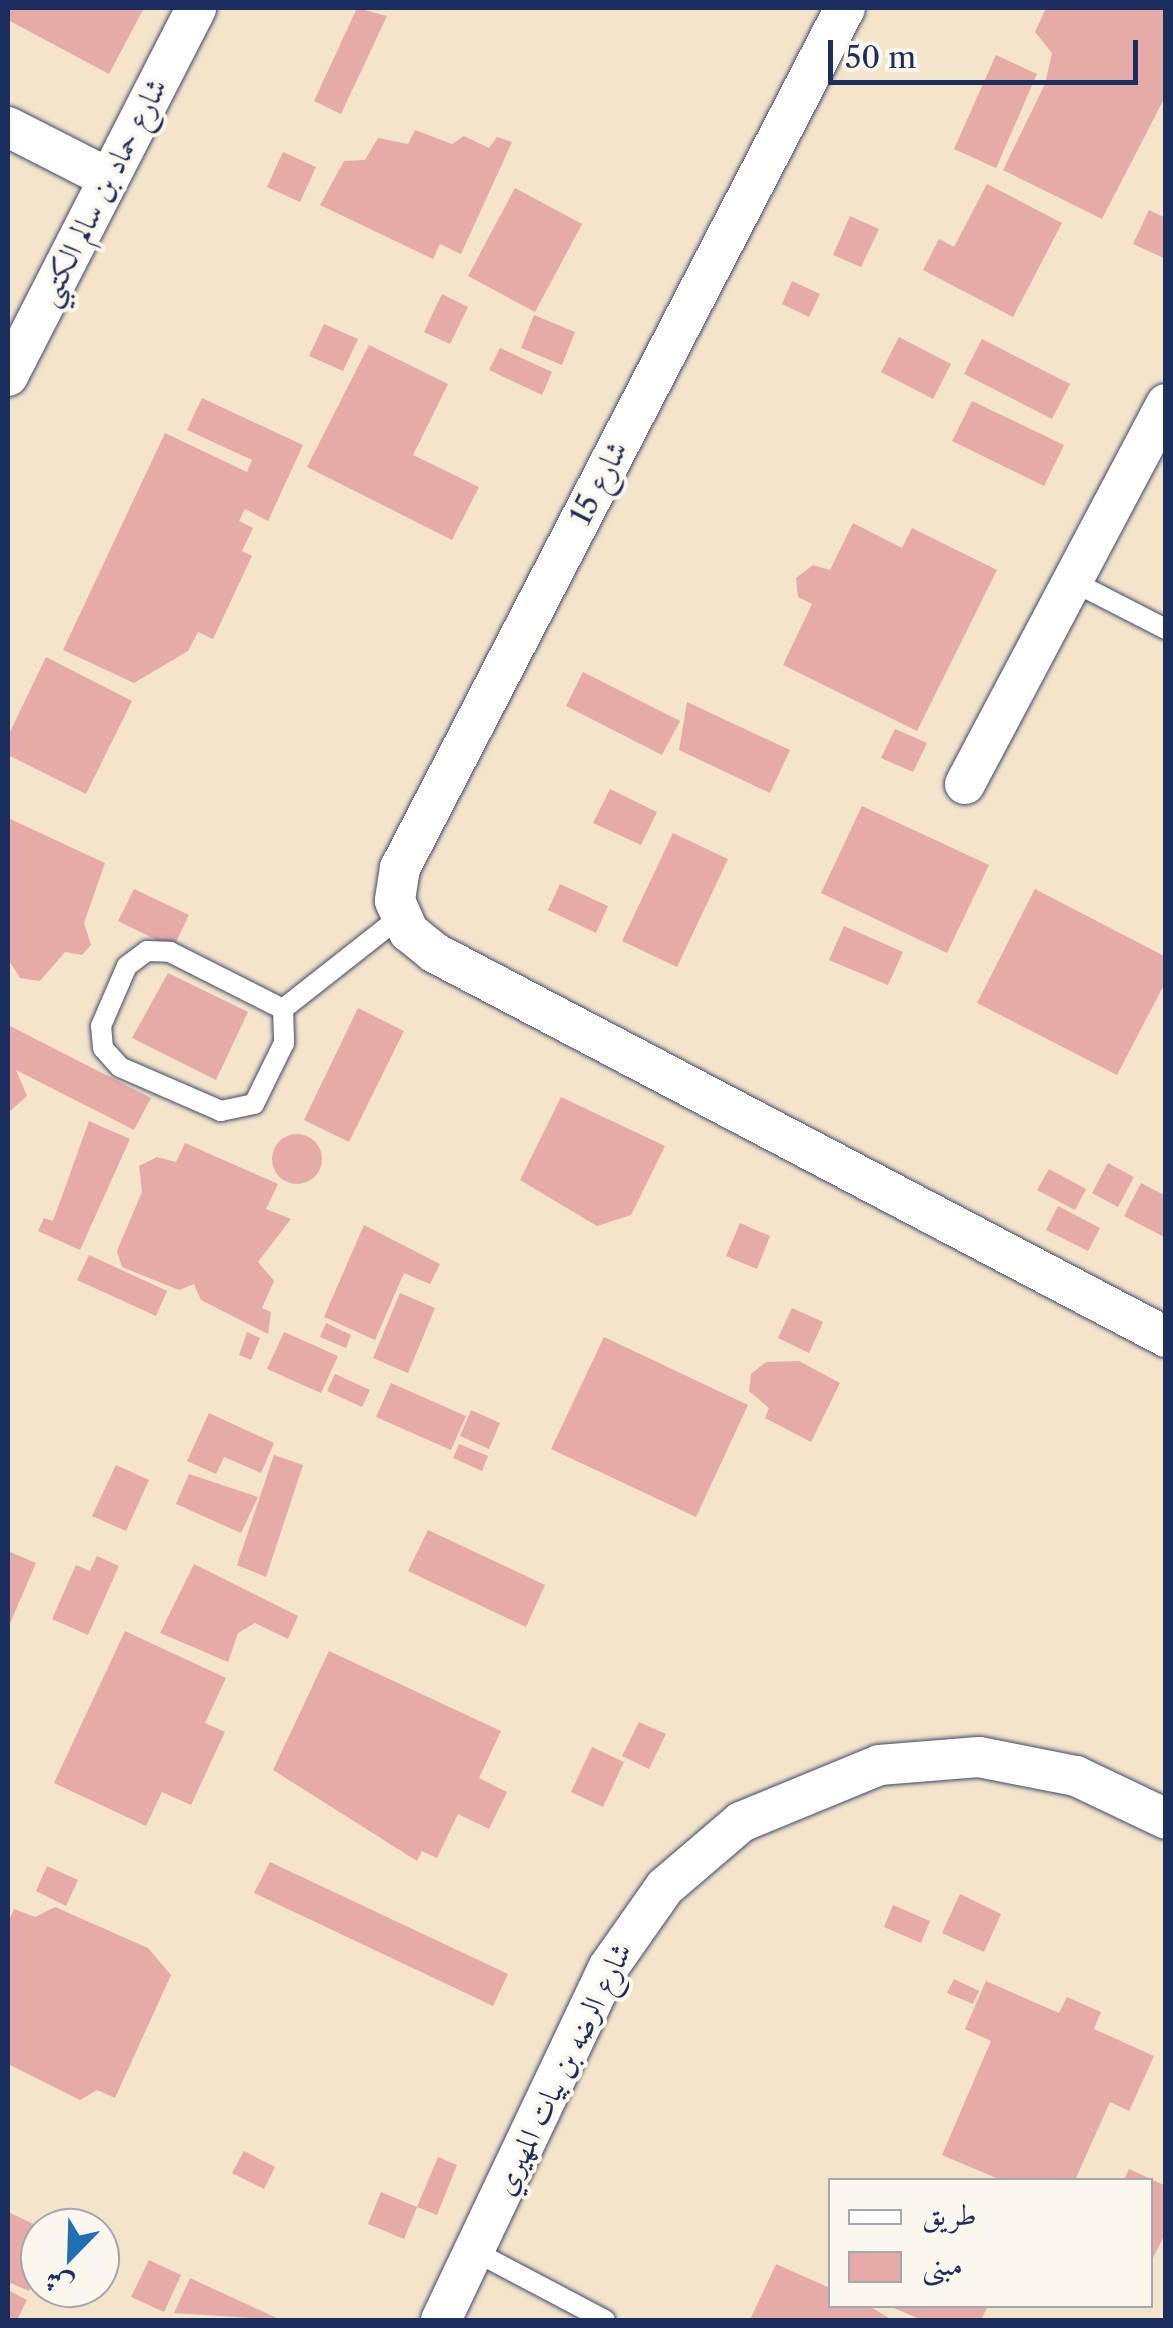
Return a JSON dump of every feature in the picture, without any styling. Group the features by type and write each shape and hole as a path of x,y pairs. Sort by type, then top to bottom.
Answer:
{"street":[{"name":"شارع حماد بن سالم الكتبي","path":"8,376 196,8"},
{"name":"شارع 15","path":"400,917 400,868 845,8"},
{"path":"8,128 108,178"},
{"path":"964,784 1166,404"},
{"path":"400,917 435,952 1166,1337"},
{"name":"شارع الرضه بن بيات المهيري","path":"441,2320 626,1940 665,1887 742,1822 831,1778 962,1758 1076,1776 1166,1819"}],"lane":[{"path":"1072,581 1166,629"},
{"path":"283,1009 400,917"},
{"path":"147,951 170,952 283,1009 288,1032 261,1096 232,1112 120,1066 100,1037 127,966 147,951"},
{"path":"474,2251 606,2320"}],"building":[{"path":"8,8 144,8 109,74 8,20"},
{"path":"357,8 387,16 341,114 314,101"},
{"path":"1046,8 1166,8 1166,95 1102,219 1003,170 1045,84 1052,53 1035,32"},
{"path":"996,55 1037,74 996,168 954,149"},
{"path":"415,130 452,144 464,136 489,148 497,137 512,142 461,254 440,244 433,259 320,205 344,161 365,160 378,138 408,144"},
{"path":"283,152 316,167 300,202 267,187"},
{"path":"987,184 1062,223 1013,317 923,270 939,239 954,247"},
{"path":"515,188 582,224 535,312 468,276"},
{"path":"1149,210 1166,218 1166,259 1133,244"},
{"path":"850,216 879,229 861,267 833,255"},
{"path":"792,281 820,294 809,317 782,304"},
{"path":"442,294 468,307 450,344 424,332"},
{"path":"534,315 575,332 562,365 521,348"},
{"path":"324,324 358,339 343,371 309,356"},
{"path":"899,337 951,364 933,399 881,372"},
{"path":"982,339 1070,384 1052,419 964,374"},
{"path":"369,345 448,384 413,455 479,487 452,540 307,467"},
{"path":"500,348 552,372 542,395 489,370"},
{"path":"202,398 303,445 268,521 245,509 239,521 253,528 242,551 252,556 213,639 198,632 188,651 134,683 63,650 165,433 247,472 252,460 187,430"},
{"path":"972,401 1064,445 1044,486 952,441"},
{"path":"853,523 902,548 912,528 997,570 917,731 783,665 812,604 798,597 796,578 813,565 830,570"},
{"path":"46,657 132,701 86,794 8,755 8,736"},
{"path":"583,672 680,721 662,755 566,706"},
{"path":"687,702 790,750 770,793 679,750"},
{"path":"895,729 927,743 913,772 881,758"},
{"path":"610,789 657,812 641,845 593,823"},
{"path":"862,806 989,865 947,953 821,893"},
{"path":"8,818 105,863 84,923 91,945 82,955 65,952 40,981 20,978 8,959"},
{"path":"673,833 728,859 677,967 622,941"},
{"path":"560,884 608,906 596,933 548,910"},
{"path":"134,889 189,915 173,948 118,921"},
{"path":"1035,889 1166,957 1166,981 1117,1075 977,1003"},
{"path":"844,926 903,952 888,985 829,960"},
{"path":"168,973 248,1012 216,1080 132,1038"},
{"path":"358,1008 404,1031 349,1142 304,1120"},
{"path":"8,1025 151,1098 134,1130 16,1070 27,1096 8,1113"},
{"path":"561,1097 665,1146 631,1215 597,1226 520,1180"},
{"path":"89,1121 130,1139 80,1250 38,1231 44,1218 53,1221"},
{"path":"297,1134 315,1141 322,1159 315,1177 297,1184 279,1177 272,1159 279,1141"},
{"path":"185,1143 278,1184 266,1209 291,1219 258,1262 274,1281 262,1308 271,1312 268,1334 201,1300 194,1284 179,1290 122,1267 117,1251 142,1192 139,1166 157,1157 176,1162"},
{"path":"1108,1163 1134,1177 1118,1207 1092,1193"},
{"path":"1049,1169 1086,1189 1075,1210 1037,1190"},
{"path":"1141,1183 1166,1196 1166,1238 1124,1216"},
{"path":"1058,1206 1100,1228 1088,1251 1046,1230"},
{"path":"740,1223 770,1236 757,1269 726,1256"},
{"path":"364,1225 440,1264 430,1284 404,1273 375,1340 324,1317"},
{"path":"89,1255 167,1291 156,1316 77,1280"},
{"path":"400,1293 435,1308 408,1373 373,1358"},
{"path":"792,1308 823,1322 809,1353 778,1338"},
{"path":"326,1323 351,1335 346,1348 320,1337"},
{"path":"247,1332 260,1338 251,1360 239,1355"},
{"path":"284,1332 338,1356 321,1393 267,1369"},
{"path":"604,1337 748,1405 696,1517 551,1449"},
{"path":"799,1361 840,1383 811,1442 765,1418 769,1408 749,1391 751,1374 766,1362"},
{"path":"335,1374 370,1390 362,1407 327,1391"},
{"path":"391,1383 466,1416 451,1450 376,1417"},
{"path":"471,1410 500,1423 489,1449 460,1436"},
{"path":"209,1413 274,1443 261,1473 224,1457 216,1474 187,1461"},
{"path":"459,1444 488,1456 482,1471 453,1458"},
{"path":"274,1455 303,1465 266,1577 237,1565"},
{"path":"116,1465 149,1480 126,1531 92,1516"},
{"path":"189,1474 258,1497 241,1533 176,1504"},
{"path":"428,1530 545,1585 526,1627 408,1571"},
{"path":"8,1551 36,1563 8,1628"},
{"path":"97,1556 119,1566 88,1635 52,1619 76,1565 90,1571"},
{"path":"194,1564 298,1616 288,1639 255,1623 238,1633 228,1662 160,1633"},
{"path":"125,1631 226,1678 205,1723 225,1732 191,1805 162,1792 146,1826 54,1783"},
{"path":"329,1651 501,1731 479,1778 507,1792 489,1829 458,1814 437,1858 422,1851 417,1861 273,1770"},
{"path":"639,1722 666,1734 649,1769 622,1756"},
{"path":"592,1747 624,1762 603,1807 571,1792"},
{"path":"270,1862 508,1974 493,2006 254,1893"},
{"path":"47,1866 78,1880 66,1906 36,1891"},
{"path":"960,1894 1001,1914 984,1952 942,1933"},
{"path":"893,1905 930,1921 921,1943 884,1927"},
{"path":"55,1907 148,1948 171,1975 115,2098 97,2090 80,2100 8,2064 8,1923 14,1909 35,1917"},
{"path":"954,1979 979,1991 973,2004 947,1993"},
{"path":"986,1981 1059,2013 1067,1997 1101,2012 1094,2029 1154,2056 1129,2111 1110,2102 1076,2178 996,2178 942,2155 991,2041 965,2029"},
{"path":"244,2151 275,2167 264,2189 232,2173"},
{"path":"438,2157 457,2165 437,2215 417,2207"},
{"path":"1129,2169 1149,2178 1125,2178"},
{"path":"1153,2180 1166,2186 1166,2232 1153,2258"},
{"path":"381,2192 417,2207 404,2239 368,2224"},
{"path":"8,2212 20,2218 20,2287 8,2282"},
{"path":"149,2260 181,2275 164,2312 131,2297"},
{"path":"776,2264 828,2287 828,2308 872,2308 892,2320 750,2320"},
{"path":"190,2278 281,2320 174,2313"},
{"path":"8,2290 20,2296 23,2308 17,2320 8,2320"},
{"path":"894,2308 987,2308 981,2320 922,2320"}]}
